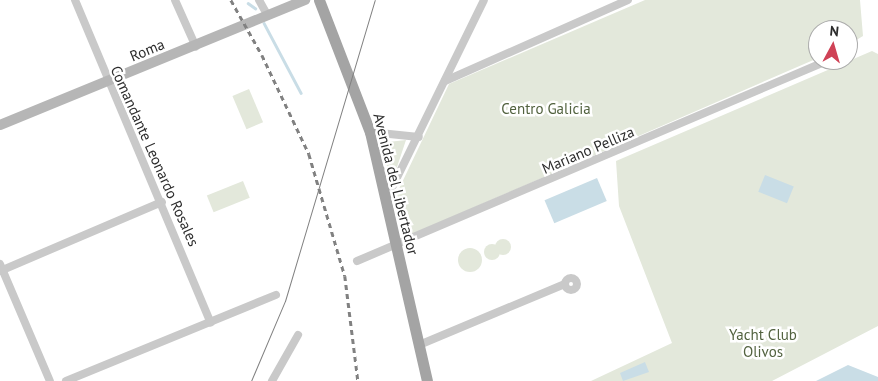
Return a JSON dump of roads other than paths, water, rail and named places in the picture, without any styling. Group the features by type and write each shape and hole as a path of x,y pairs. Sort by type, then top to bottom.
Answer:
{"main road":[{"name":"Avenida del Libertador","path":"319,0 370,132 387,198 427,381"}],"street":[{"name":"Comandante Leonardo Rosales","path":"75,0 107,82 162,202 211,323"},
{"path":"176,0 196,47"},
{"path":"259,0 268,16"},
{"name":"Roma","path":"0,125 196,47 305,0"},
{"path":"387,198 419,138 484,0"},
{"path":"445,81 628,0"},
{"name":"Mariano Pelliza","path":"357,261 397,247 808,69"},
{"path":"370,132 419,138"},
{"path":"50,381 1,268 162,202"},
{"path":"419,345 565,287"},
{"path":"66,381 276,295"},
{"path":"272,381 298,335"}],"water":[{"path":"765,175 794,187 787,203 758,192"},
{"path":"597,178 607,201 554,223 545,200"},
{"path":"645,362 649,372 623,381 620,373"},
{"path":"848,365 878,377 878,381 816,381"}],"waterway":[{"path":"248,3 255,8"},
{"path":"264,23 301,93"}],"tram line":[{"path":"251,381 285,301 375,0"}],"railway":[{"path":"231,0 262,55 309,154 345,276 358,381"}],"park label":[{"name":"Centro Galicia","path":"546,109"},
{"name":"Yacht Club Olivos","path":"763,342"}]}
